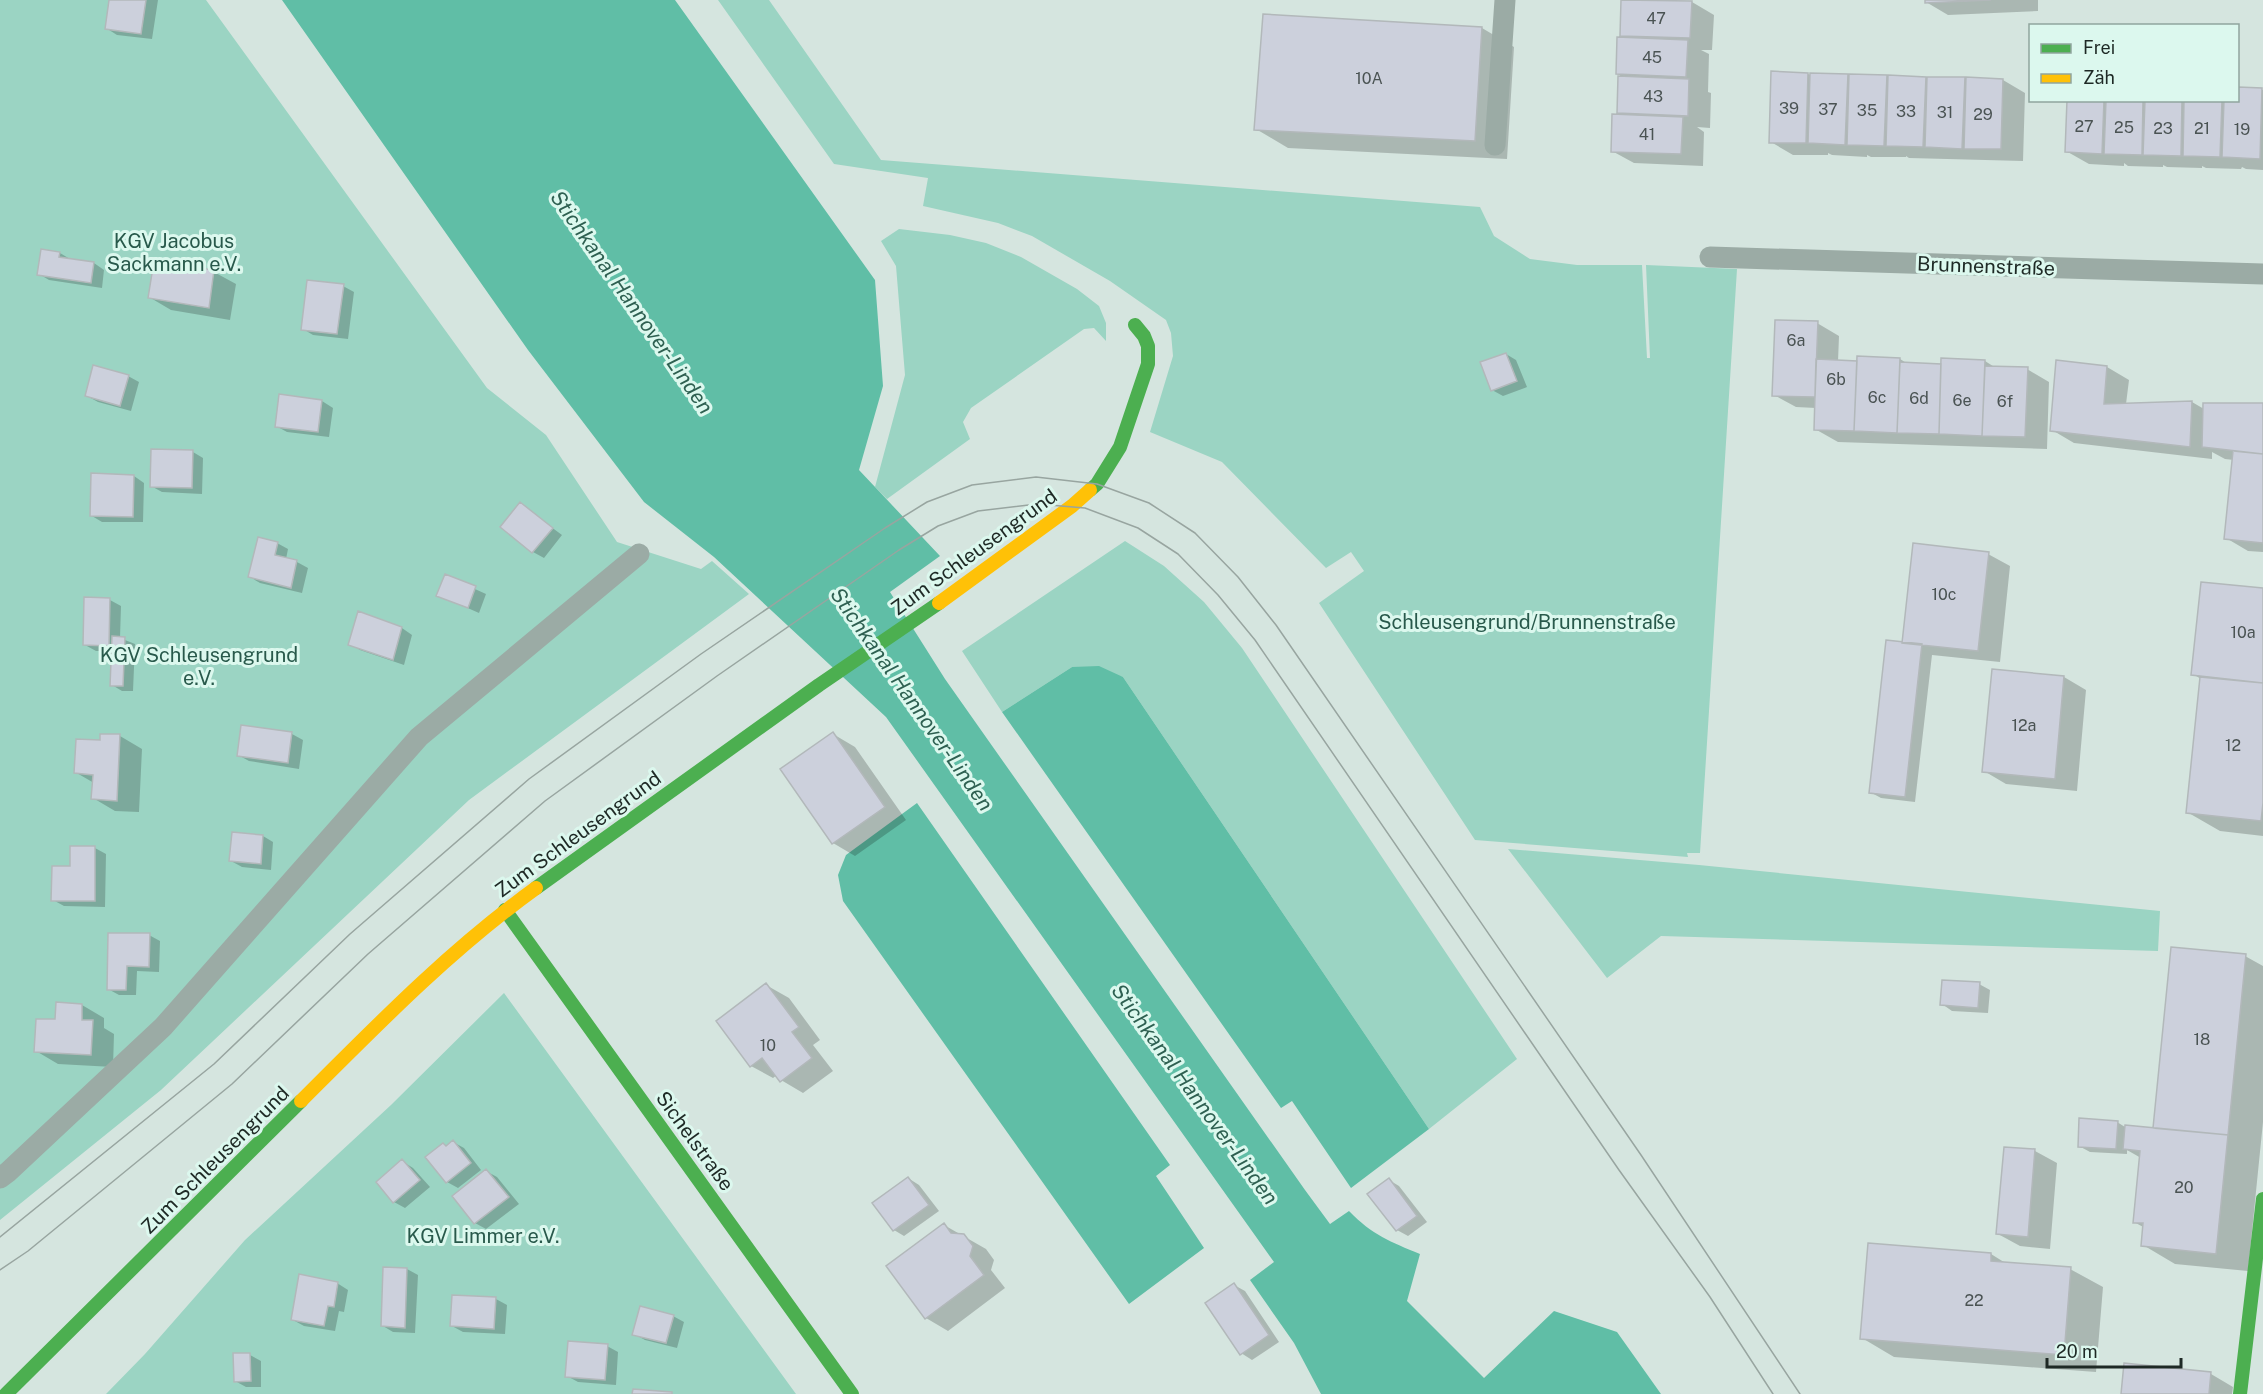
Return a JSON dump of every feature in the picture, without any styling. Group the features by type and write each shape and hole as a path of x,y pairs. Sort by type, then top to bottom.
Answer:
{"street":[{"name":"Zum Schleusengrund","path":"6,1394 410,992 505,910 819,685 917,619 1072,506 1097,484 1120,447 1148,364 1148,346 1144,336 1135,325"},
{"name":"Sichelstraße","path":"505,910 852,1394"},
{"path":"2240,1394 2263,1199"}],"lane":[{"path":"1495,145 1505,0"},
{"name":"Brunnenstraße","path":"1710,257 2263,274"},
{"path":"0,1178 163,1028 419,737 639,554"}],"green space":[{"path":"0,0 206,0 487,388 546,435 617,542 701,569 712,561 749,594 469,800 161,1090 0,1220"},
{"name":"Schleusengrund/Brunnenstraße","path":"718,0 769,0 881,160 1480,207 1494,236 1530,259 1577,265 1642,265 1647,358 1650,358 1646,265 1737,269 1700,853 1687,853 1688,857 1475,840 1319,603 1364,571 1351,552 1326,568 1222,462 1150,432 1173,356 1171,333 1166,320 1110,281 1032,236 998,223 923,206 928,178 834,164"},
{"path":"899,229 950,235 986,243 1021,257 1077,289 1099,306 1106,323 1106,341 1094,328 1084,329 971,408 963,422 970,439 887,499 875,487 905,375 896,266 881,241"},
{"path":"1125,541 1164,566 1204,602 1242,648 1517,1059 1429,1129 1123,677 1072,667 1002,712 962,651"},
{"path":"1508,849 1699,865 2160,911 2158,951 1661,936 1607,978"},
{"name":"KGV Limmer e.V.","path":"504,993 796,1394 106,1394 145,1354 245,1240 391,1105"}],"water":[{"name":"Stichkanal Hannover-Linden","path":"282,0 675,0 875,280 883,386 859,470 940,556 890,592 945,679 1305,1190 1330,1224 1349,1211 1374,1232 1420,1254 1407,1301 1484,1378 1554,1311 1617,1332 1661,1394 1321,1394 1294,1343 1250,1280 1274,1262 886,717 714,557 644,502 528,350"},
{"path":"1099,666 1123,677 1429,1129 1351,1188 1292,1101 1281,1108 1002,712 1072,667"},
{"path":"917,803 1170,1165 1156,1176 1204,1248 1129,1304 843,901 838,875 846,855"}],"building":[{"path":"109,0 146,0 141,34 105,29"},
{"path":"1621,0 1692,1 1690,38 1620,36"},
{"path":"1925,0 1991,0 1925,3"},
{"path":"1263,14 1482,27 1475,141 1254,130"},
{"path":"1617,37 1688,40 1686,77 1616,74"},
{"path":"1771,71 1808,73 1806,143 1769,143"},
{"path":"1810,73 1848,74 1845,145 1808,143"},
{"path":"1849,74 1887,75 1884,146 1847,145"},
{"path":"1888,75 1926,77 1923,147 1886,146"},
{"path":"1618,76 1689,79 1688,116 1617,113"},
{"path":"1927,77 1965,77 1962,149 1925,147"},
{"path":"1966,77 2003,79 2001,149 1964,149"},
{"path":"2239,87 2262,88 2260,159 2222,157 2224,102 2239,102"},
{"path":"2067,102 2104,102 2102,154 2065,152"},
{"path":"2106,102 2143,102 2142,155 2104,154"},
{"path":"2145,102 2182,102 2181,156 2143,155"},
{"path":"2184,102 2222,102 2220,157 2183,156"},
{"path":"1612,114 1683,117 1681,154 1611,152"},
{"path":"41,249 60,252 59,257 94,262 91,283 37,275"},
{"path":"154,261 214,270 209,308 148,298"},
{"path":"307,280 344,284 337,334 301,330"},
{"path":"1775,320 1818,321 1815,397 1772,396"},
{"path":"1506,353 1517,381 1491,391 1480,362"},
{"path":"1857,356 1900,358 1897,433 1854,431"},
{"path":"1941,358 1985,360 1982,436 1939,434"},
{"path":"1816,359 1857,361 1854,431 1814,430"},
{"path":"2056,360 2107,366 2104,404 2192,401 2190,447 2050,431"},
{"path":"1900,362 1941,364 1939,434 1897,433"},
{"path":"93,365 129,375 120,406 85,396"},
{"path":"1985,366 2028,367 2025,437 1982,436"},
{"path":"279,394 322,400 318,432 275,427"},
{"path":"2203,403 2263,403 2263,454 2202,447"},
{"path":"151,449 193,450 192,488 150,487"},
{"path":"2233,451 2263,454 2263,543 2224,539"},
{"path":"91,473 134,475 133,517 90,516"},
{"path":"520,502 553,528 532,553 500,527"},
{"path":"258,537 278,542 275,555 297,560 291,588 248,577"},
{"path":"1913,543 1989,552 1978,651 1902,643"},
{"path":"445,574 476,586 468,608 436,596"},
{"path":"2201,582 2263,588 2263,683 2191,675"},
{"path":"84,597 110,598 109,646 83,645"},
{"path":"358,611 402,627 393,660 348,645"},
{"path":"112,636 125,637 123,686 110,686"},
{"path":"1886,640 1922,644 1905,797 1869,793"},
{"path":"1992,669 2064,676 2055,779 1982,772"},
{"path":"2200,677 2263,683 2261,821 2186,813"},
{"path":"241,725 292,732 288,763 237,756"},
{"path":"833,732 885,807 832,844 780,769"},
{"path":"100,734 120,734 117,801 91,799 93,775 74,773 76,739 100,740"},
{"path":"232,832 263,835 261,864 229,861"},
{"path":"70,846 95,846 95,901 51,901 52,866 70,866"},
{"path":"108,933 150,933 149,967 127,966 126,990 107,990"},
{"path":"2171,947 2246,954 2228,1135 2153,1128"},
{"path":"1942,980 1980,982 1978,1008 1940,1005"},
{"path":"766,983 799,1027 792,1032 812,1058 780,1082 762,1058 750,1067 716,1021"},
{"path":"56,1002 82,1004 82,1020 93,1020 91,1055 34,1052 36,1019 55,1019"},
{"path":"2079,1118 2118,1121 2116,1149 2078,1147"},
{"path":"2125,1125 2228,1135 2216,1254 2141,1246 2143,1223 2133,1223 2140,1151 2123,1149"},
{"path":"453,1140 471,1163 446,1183 425,1157 443,1143 446,1146"},
{"path":"2004,1147 2035,1149 2028,1237 1996,1234"},
{"path":"402,1159 420,1180 393,1203 376,1182"},
{"path":"486,1169 509,1197 474,1224 452,1196"},
{"path":"908,1177 929,1205 893,1231 872,1203"},
{"path":"1389,1178 1417,1216 1396,1231 1367,1194"},
{"path":"944,1223 951,1233 964,1234 973,1246 970,1256 984,1275 925,1319 886,1266"},
{"path":"1868,1243 1991,1253 1991,1261 2071,1267 2064,1355 1860,1339"},
{"path":"383,1267 407,1268 405,1328 381,1326"},
{"path":"299,1274 338,1282 334,1307 328,1306 324,1326 291,1320"},
{"path":"1234,1283 1269,1335 1240,1355 1205,1303"},
{"path":"452,1295 496,1297 494,1329 450,1326"},
{"path":"640,1306 674,1315 666,1343 632,1335"},
{"path":"568,1341 608,1344 605,1380 565,1377"},
{"path":"233,1353 250,1353 251,1381 234,1382"},
{"path":"2124,1363 2211,1372 2209,1394 2121,1394"},
{"path":"633,1389 672,1392 672,1394 632,1394"}],"tram line":[{"path":"0,1237 214,1064 350,934 529,779 701,654 885,528 927,502 972,485 1036,477 1097,484 1149,503 1195,533 1238,577 1276,625 1641,1155 1800,1394"},
{"path":"0,1270 28,1251 232,1084 368,954 545,801 717,676 899,550 938,526 978,511 1037,504 1085,508 1138,528 1178,554 1218,595 1255,640 1619,1170 1710,1297 1773,1394"}],"traffic: fast":[{"path":"1090,490 1097,484 1120,447 1148,364 1148,346 1144,336 1135,325"},
{"path":"536,888 819,685 939,603"},
{"path":"505,910 852,1394"},
{"path":"6,1394 301,1101"},
{"path":"2240,1394 2263,1199"}],"traffic: slow":[{"path":"939,603 1072,506 1090,490"},
{"path":"301,1101 444,963 536,888"}],"park label":[{"name":"KGV Jacobus Sackmann e.V.","path":"174,252"},
{"name":"KGV Schleusengrund e.V.","path":"199,666"}]}
